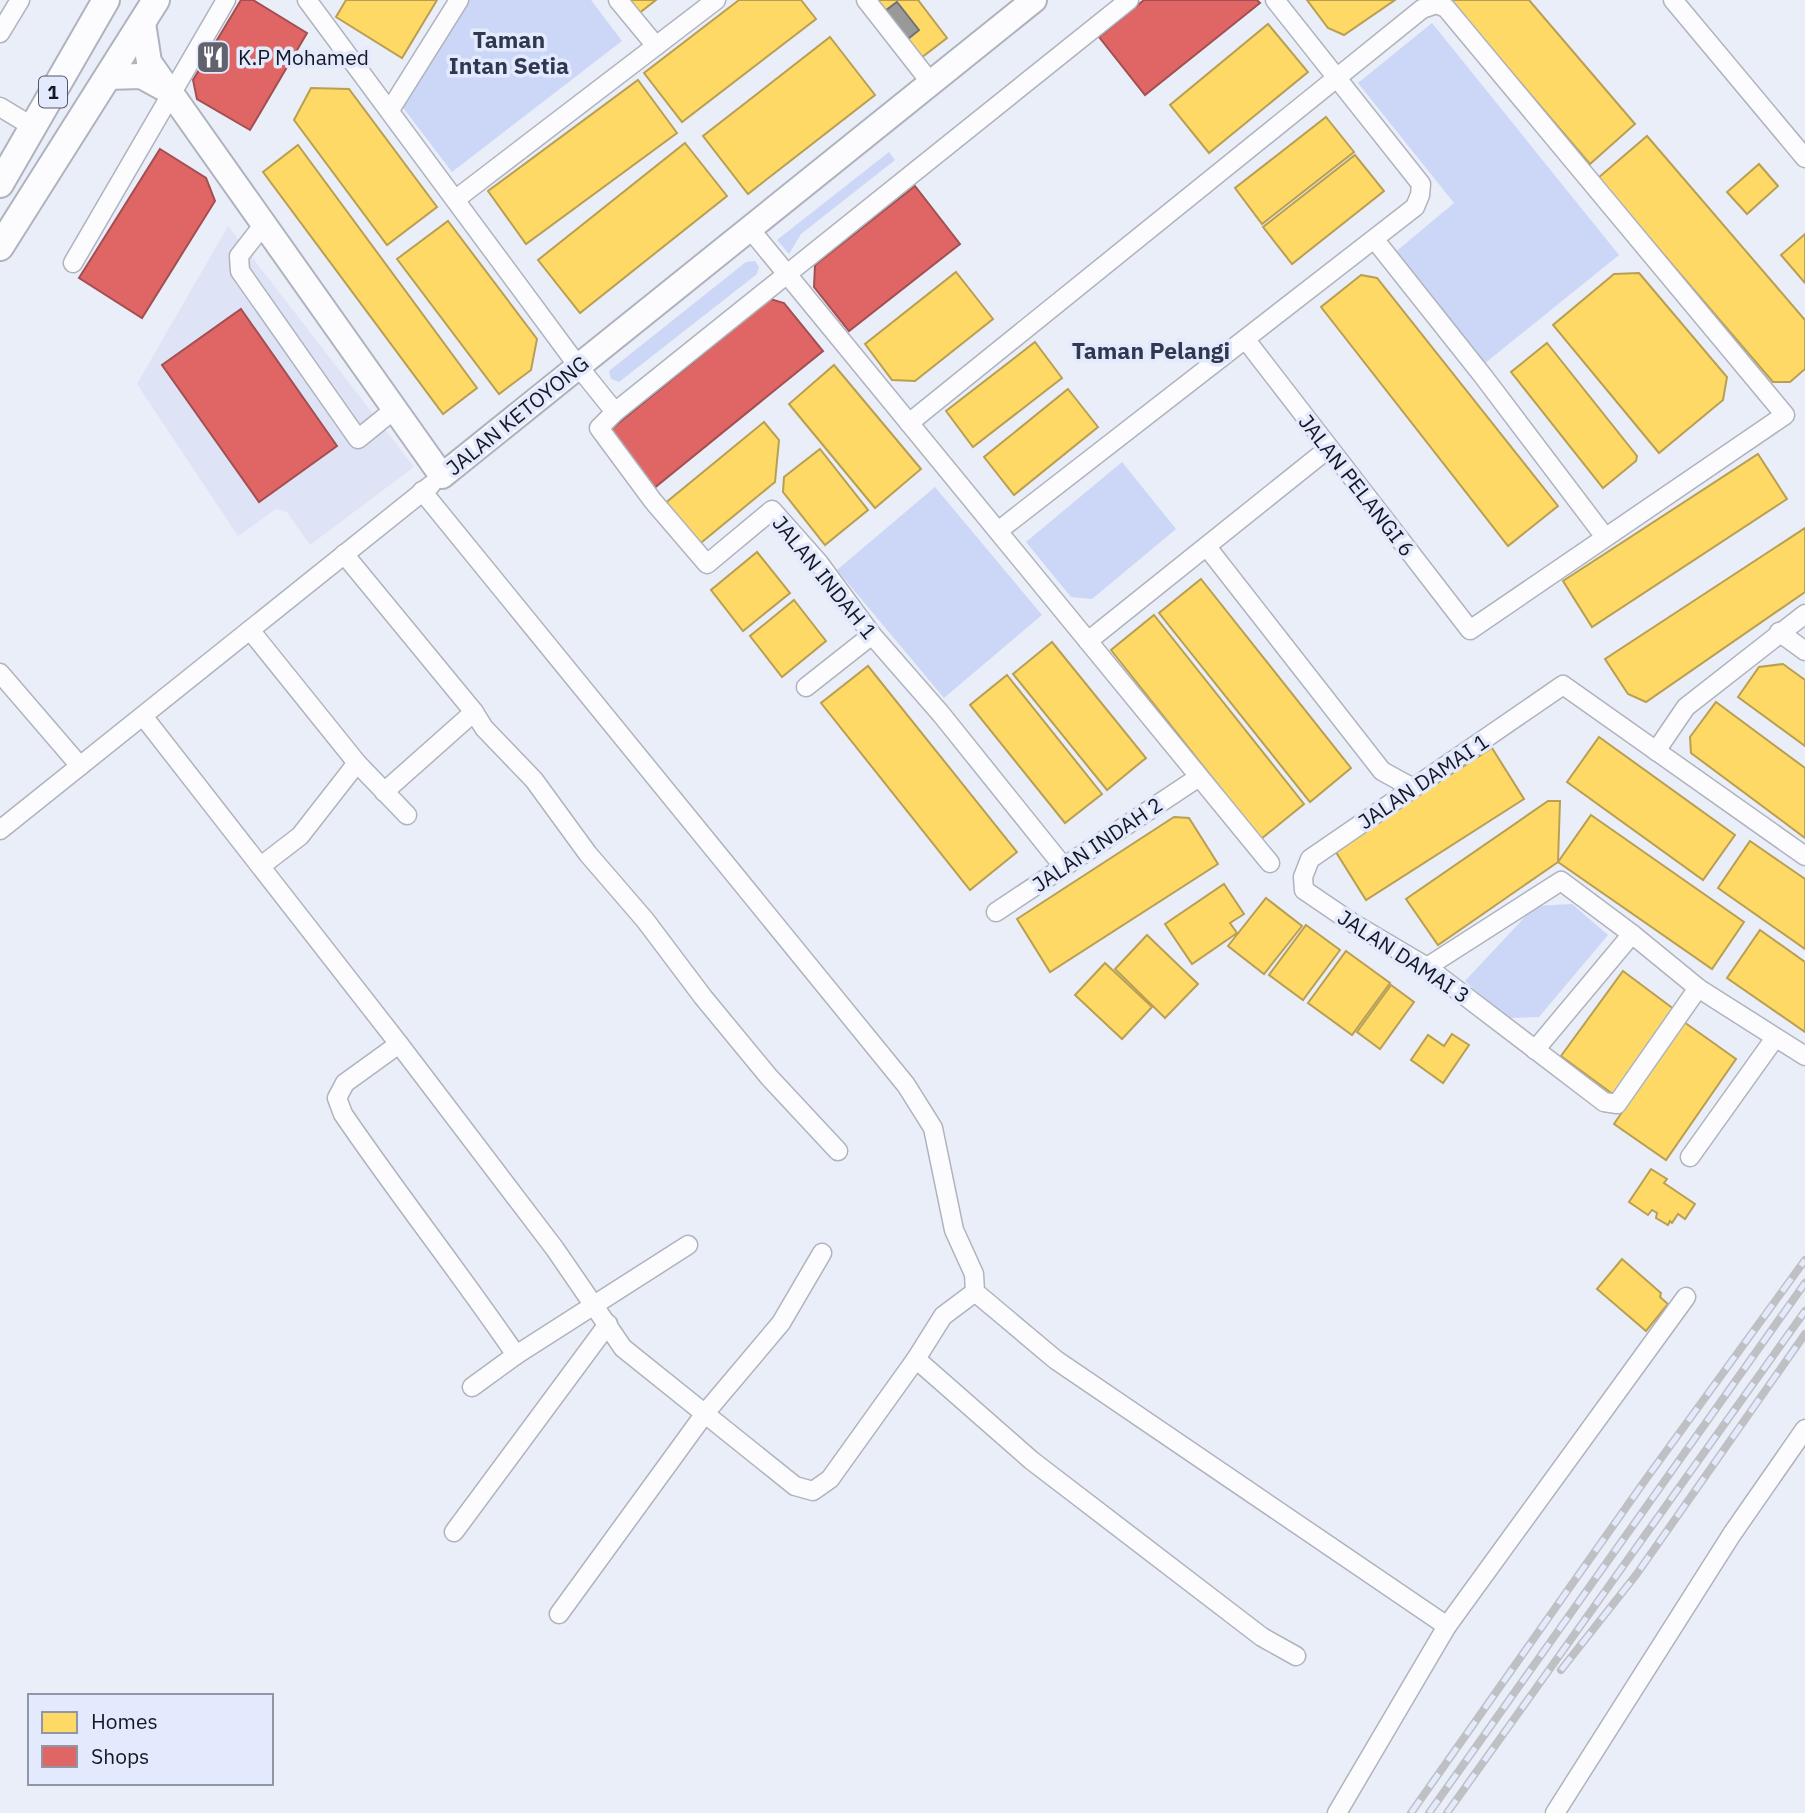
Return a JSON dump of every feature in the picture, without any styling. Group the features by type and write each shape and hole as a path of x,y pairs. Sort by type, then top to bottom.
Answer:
{"main road":[{"name":"1","path":"0,184 106,0"},
{"name":"1","path":"0,247 149,11"}],"street":[{"path":"0,33 20,0"},
{"path":"73,263 226,0"},
{"path":"307,0 615,412 1129,0"},
{"path":"390,110 459,0"},
{"path":"618,0 656,46"},
{"path":"456,199 716,0"},
{"path":"866,0 931,83"},
{"name":"JALAN KETOYONG","path":"0,830 1034,0"},
{"path":"999,531 1415,207 1421,184 1275,0"},
{"path":"1672,0 1805,158"},
{"path":"909,423 1422,9 1436,4 1446,8 1785,415 1605,537 1483,376 1375,240"},
{"path":"149,11 149,62 442,476"},
{"path":"107,77 141,76 172,93"},
{"path":"0,107 33,127"},
{"path":"264,224 239,256 240,271 358,439 395,410"},
{"path":"750,229 1270,863"},
{"name":"JALAN PELANGI 6","path":"1246,340 1470,629 1605,537"},
{"name":"JALAN INDAH 1","path":"615,412 599,428 653,501 707,564 772,510 819,563 872,635 941,714 1063,866"},
{"path":"1088,641 1329,449"},
{"path":"422,491 906,1085 933,1129 954,1230 974,1274 975,1292 1056,1360 1447,1626"},
{"path":"1207,547 1382,771 1413,788"},
{"path":"344,554 474,712 484,729 534,780 588,854 645,920 711,1007 769,1077 838,1151"},
{"path":"1805,614 1686,707 1656,751 1805,856"},
{"path":"250,629 357,763 407,815"},
{"path":"1779,632 1805,651"},
{"path":"806,687 872,635"},
{"path":"0,673 80,766"},
{"name":"JALAN DAMAI 1","path":"1304,890 1303,877 1310,859 1563,685 1656,751"},
{"path":"384,792 474,712"},
{"path":"143,716 399,1044 594,1304 623,1348 795,1486 813,1491 830,1479 916,1359 943,1316 975,1292"},
{"path":"261,866 300,836 357,763"},
{"name":"JALAN INDAH 2","path":"996,912 1199,777"},
{"path":"1427,967 1561,881 1698,988 1805,1056"},
{"name":"JALAN DAMAI 3","path":"1304,890 1351,922 1427,967 1604,1102 1617,1104 1698,988"},
{"path":"1535,1050 1632,934"},
{"path":"1690,1157 1775,1038"},
{"path":"399,1044 345,1083 337,1098 343,1114 516,1355"},
{"path":"472,1387 516,1355 688,1245"},
{"path":"559,1614 706,1412 781,1323 822,1253"},
{"path":"1336,1813 1447,1626 1686,1297"},
{"path":"454,1532 608,1324"},
{"path":"916,1359 1031,1460 1262,1637 1296,1656"},
{"path":"1555,1813 1732,1534 1805,1429"}],"shaded area":[{"path":"468,0 591,0 622,41 452,172 401,105"},
{"path":"1432,23 1619,255 1484,364 1393,254 1454,203 1358,83"},
{"path":"889,152 895,160 801,234 789,254 777,240"},
{"path":"228,226 414,467 310,545 287,512 276,509 238,536 137,384"},
{"path":"755,261 759,267 757,274 619,382 611,379 609,371 746,262"},
{"path":"1122,462 1176,529 1092,599 1071,597 1026,542"},
{"path":"935,487 1042,615 944,698 837,570"},
{"path":"1572,904 1608,935 1539,1017 1505,1018 1465,981 1535,906"}],"building: Homes":[{"path":"346,0 437,0 402,58 336,17"},
{"path":"627,0 656,0 638,14"},
{"path":"739,0 801,0 816,19 682,122 644,73"},
{"path":"870,0 918,0 947,38 917,61"},
{"path":"1307,0 1395,0 1344,35 1328,28"},
{"path":"1450,0 1529,0 1635,124 1590,164"},
{"path":"1268,24 1308,72 1209,153 1170,105"},
{"path":"830,37 875,95 748,194 703,136"},
{"path":"638,80 677,133 526,244 488,191"},
{"path":"311,88 349,89 437,207 387,245 294,120"},
{"path":"1326,117 1354,152 1262,224 1235,188"},
{"path":"1647,136 1805,320 1805,369 1790,382 1773,382 1598,178"},
{"path":"685,143 727,196 580,313 538,260"},
{"path":"298,145 477,388 443,414 263,172"},
{"path":"1355,155 1384,191 1292,264 1263,227"},
{"path":"1759,164 1778,186 1747,214 1727,192"},
{"path":"448,221 537,339 531,370 499,394 397,259"},
{"path":"1805,234 1805,283 1781,255"},
{"path":"956,272 993,319 915,381 892,380 865,344"},
{"path":"1639,273 1727,377 1723,400 1659,453 1553,325 1614,274"},
{"path":"1361,275 1377,278 1558,506 1508,546 1321,307"},
{"path":"1035,342 1062,378 973,447 946,411"},
{"path":"1547,343 1637,456 1636,461 1603,488 1511,372"},
{"path":"834,365 921,469 875,508 789,404"},
{"path":"1068,389 1098,427 1014,495 984,457"},
{"path":"764,422 779,440 775,482 697,546 663,505"},
{"path":"820,449 868,510 825,545 783,492 784,477"},
{"path":"1758,454 1787,499 1592,627 1563,581"},
{"path":"1805,528 1805,592 1646,702 1628,694 1605,659"},
{"path":"757,552 790,593 743,631 711,590"},
{"path":"1201,579 1351,768 1310,802 1159,613"},
{"path":"794,600 826,641 782,677 750,636"},
{"path":"1154,615 1304,804 1261,839 1111,650"},
{"path":"1052,642 1146,758 1107,790 1013,674"},
{"path":"1783,664 1805,680 1805,746 1738,697 1759,667"},
{"path":"868,666 1017,852 970,890 821,703"},
{"path":"1007,675 1102,794 1065,823 970,705"},
{"path":"1716,702 1805,768 1805,838 1691,753 1690,737"},
{"path":"1599,737 1735,835 1703,880 1567,782"},
{"path":"1492,748 1524,799 1366,900 1334,849"},
{"path":"1548,801 1560,801 1558,862 1438,945 1406,899"},
{"path":"1591,815 1744,922 1712,969 1558,862"},
{"path":"1174,817 1189,818 1218,864 1050,972 1017,919"},
{"path":"1750,841 1805,879 1805,949 1718,888"},
{"path":"1224,884 1244,914 1230,923 1237,933 1192,964 1165,924"},
{"path":"1266,898 1302,926 1264,974 1228,946"},
{"path":"1306,925 1340,950 1303,1000 1269,975"},
{"path":"1760,930 1805,962 1805,1032 1727,978"},
{"path":"1147,935 1198,984 1165,1018 1115,969"},
{"path":"1346,951 1390,983 1352,1035 1308,1003"},
{"path":"1105,963 1152,1007 1122,1039 1075,995"},
{"path":"1623,971 1675,1010 1614,1095 1561,1056"},
{"path":"1391,985 1414,1002 1380,1049 1357,1032"},
{"path":"1684,1022 1736,1059 1666,1160 1614,1124"},
{"path":"1452,1034 1469,1045 1443,1083 1411,1060 1428,1035 1444,1046"},
{"path":"1651,1169 1667,1179 1664,1183 1695,1204 1685,1219 1678,1214 1668,1225 1656,1218 1657,1213 1652,1210 1648,1215 1629,1202"},
{"path":"1622,1259 1661,1293 1660,1297 1668,1304 1646,1331 1597,1289"}],"building: Shops":[{"path":"241,0 253,0 307,33 250,130 197,99 193,80"},
{"path":"1144,0 1257,0 1260,3 1145,95 1099,37"},
{"path":"160,149 206,178 215,201 142,318 79,278"},
{"path":"915,186 960,244 849,331 814,287 815,265"},
{"path":"770,299 784,303 823,351 653,489 609,431"},
{"path":"241,309 337,446 259,502 162,365"}],"building: Industry":[{"path":"897,2 919,30 903,43 881,14"}],"railway":[{"path":"1411,1813 1646,1479 1805,1260"},
{"path":"1429,1813 1805,1283"},
{"path":"1447,1813 1805,1311"},
{"path":"1561,1670 1636,1575 1805,1334"}],"place":[{"name":"K.P Mohamed","path":"213,57"}],"district":[{"name":"Taman Intan Setia","path":"509,52"},
{"name":"Taman Pelangi","path":"1151,350"}]}
